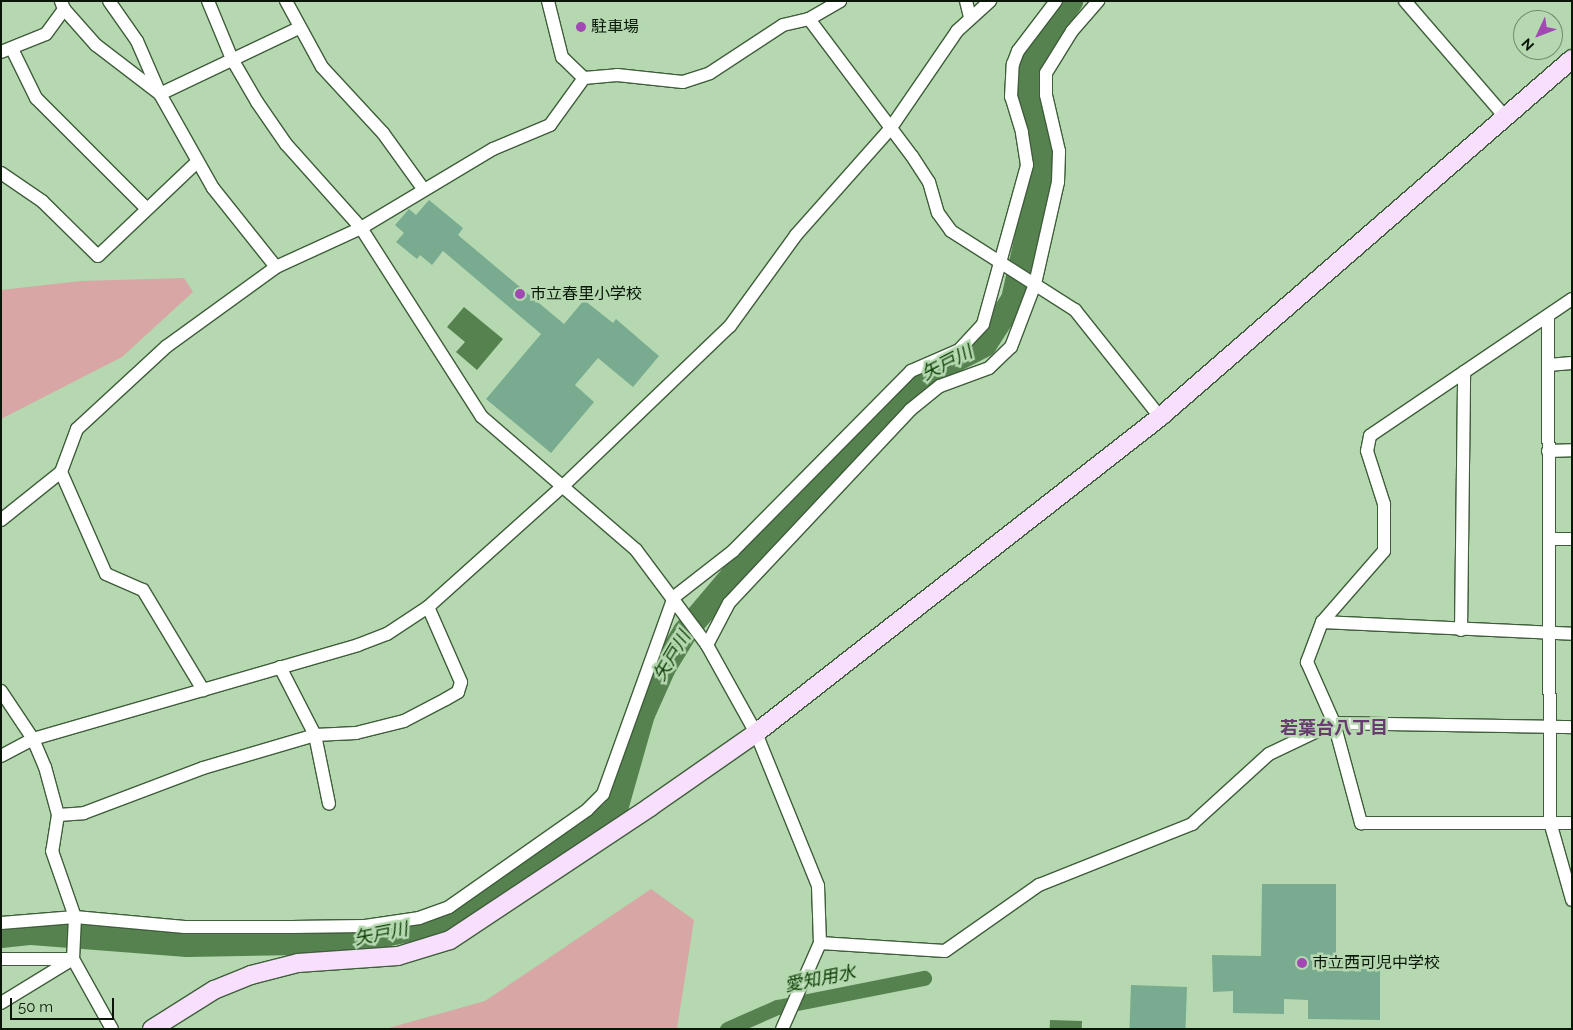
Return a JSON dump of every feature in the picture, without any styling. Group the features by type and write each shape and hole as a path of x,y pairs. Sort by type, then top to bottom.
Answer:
{"street":[{"path":"109,1 137,41 160,94 197,162 276,267"},
{"path":"208,1 232,59 286,144 361,228 482,417 636,550 678,602 707,645 756,734 818,886 820,943 806,981 782,1029"},
{"path":"286,1 299,28 322,67 383,133 424,190"},
{"path":"548,1 562,58 584,78 617,75 683,82 710,73 783,25 809,18 840,1"},
{"path":"966,1 970,17"},
{"path":"1,756 33,739 387,634 428,607 563,486 730,326 796,235 890,129 970,17 990,1"},
{"path":"1,924 75,917 185,927 365,926 419,918 449,907 560,832 603,794 678,602 734,551 911,371 959,350 984,324 1003,264 1027,166 1022,132 1010,97 1013,64 1018,51 1056,1"},
{"path":"707,645 729,603 910,410 940,386 989,368 1011,348 1035,284 1058,182 1060,151 1046,95 1046,73 1072,31 1098,1"},
{"path":"1406,1 1505,118"},
{"path":"146,208 36,98 7,51 46,34 63,5 96,45 160,94"},
{"path":"809,18 928,182 938,213 952,231 1075,310 1160,417"},
{"path":"160,94 299,28"},
{"path":"152,1029 214,990 251,975 298,963 398,956 450,940 756,734 1160,417 1572,59"},
{"path":"1,520 60,472 77,429 167,346 276,267 361,228 493,149 550,125 584,78"},
{"path":"1,173 42,201 98,256 146,208 197,162"},
{"path":"1572,298 1370,436 1367,451 1384,504 1384,551 1322,622 1307,662 1334,723 1361,823 1572,823"},
{"path":"1548,316 1550,822 1572,900"},
{"path":"1548,365 1572,363"},
{"path":"1461,630 1464,372"},
{"path":"1548,450 1572,450"},
{"path":"60,472 106,574 143,590 203,690"},
{"path":"1549,539 1572,539"},
{"path":"58,814 84,814 203,768 315,735 356,733 404,721 458,692 461,682 428,607"},
{"path":"1322,622 1572,634"},
{"path":"280,667 315,735 329,804"},
{"path":"1,691 33,739 58,814 52,851 75,917 73,960 112,1029"},
{"path":"820,943 945,951 1039,885 1192,824 1269,754 1334,723 1572,727"},
{"path":"1,959 73,960"},
{"path":"1,1003 73,960"}],"shaded area":[{"path":"184,278 193,292 122,357 1,419 1,290 81,281"},
{"path":"464,307 503,339 477,370 456,352 465,342 447,327"},
{"path":"651,889 694,920 677,1029 385,1029 485,1001"},
{"path":"1050,1020 1082,1021 1082,1029 1050,1029"}],"building":[{"path":"429,200 463,228 458,235 564,324 584,300 613,323 616,319 659,356 633,387 598,358 575,385 594,402 551,453 486,399 541,334 443,251 432,265 420,255 417,259 396,242 404,233 395,225 409,209 416,215"},
{"path":"1262,884 1336,884 1336,957 1380,958 1380,1020 1308,1019 1308,1000 1284,999 1284,1014 1233,1013 1233,991 1213,992 1212,955 1261,956"},
{"path":"1131,985 1187,987 1185,1029 1129,1029"}],"waterway":[{"name":"矢戸川","path":"1,935 31,932 187,944 351,941 427,925 466,912 548,850 614,812 642,714 663,667 685,631 741,565 916,379 984,344 1013,299 1045,154 1026,81 1036,50 1070,1"},
{"name":"愛知用水","path":"727,1029 777,1007 924,978"}],"place":[{"name":"駐車場","path":"581,27"},
{"name":"市立春里小学校","path":"520,294"},
{"name":"市立西可児中学校","path":"1302,963"}],"district":[{"name":"若葉台八丁目","path":"1334,728"}]}
